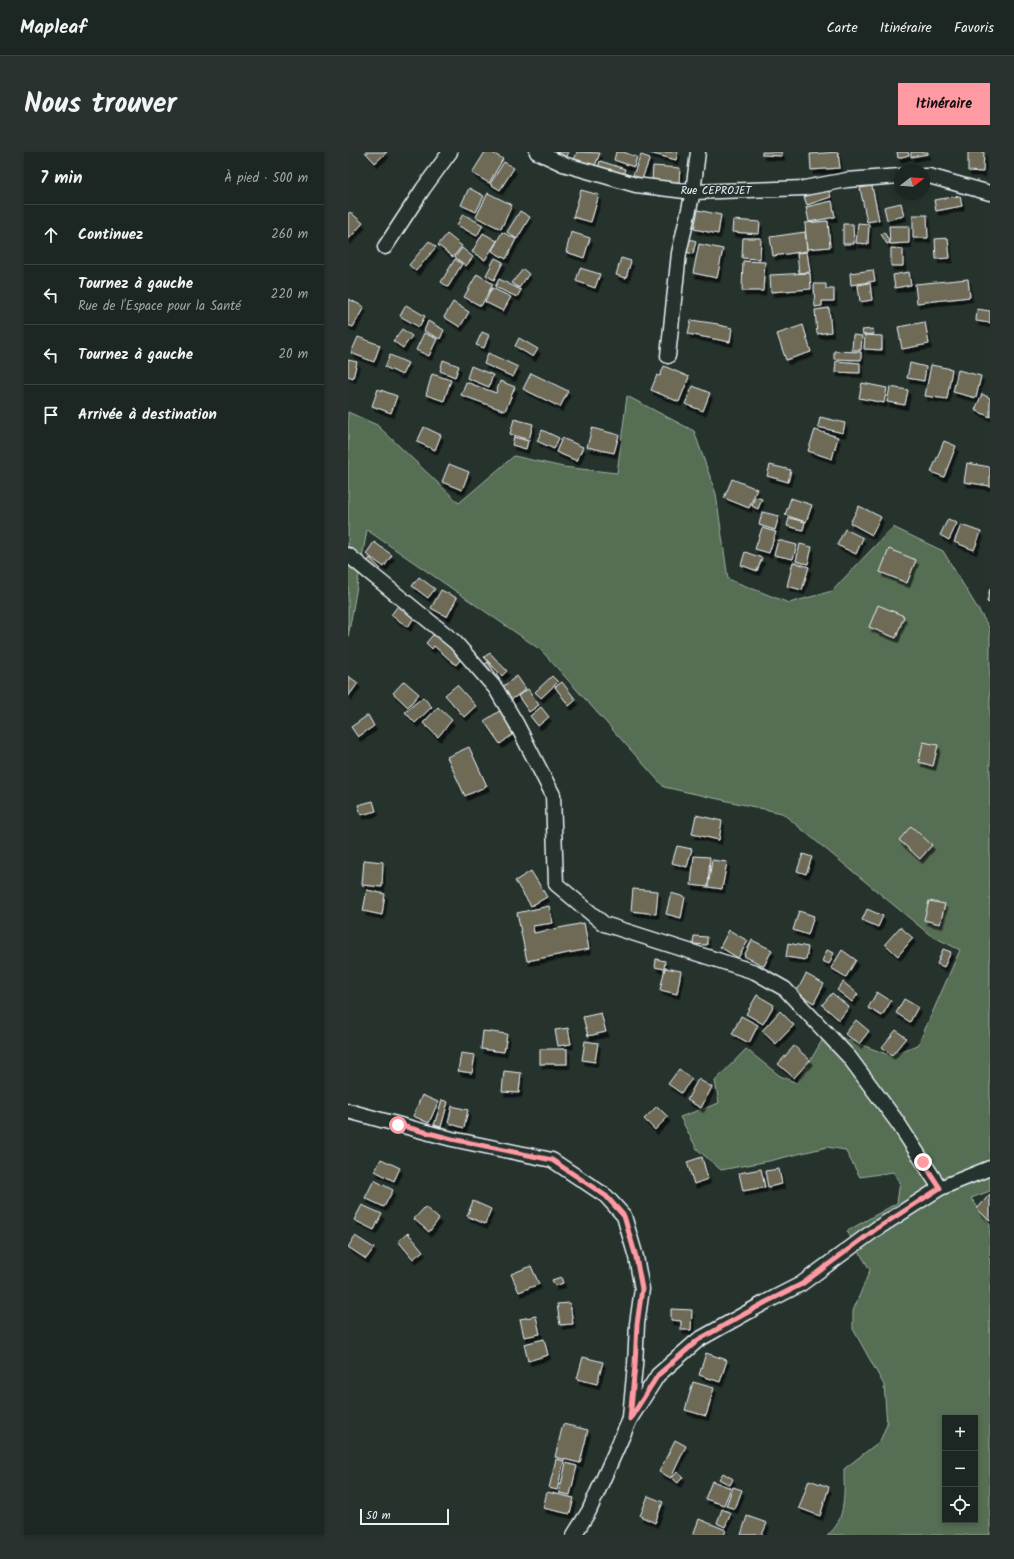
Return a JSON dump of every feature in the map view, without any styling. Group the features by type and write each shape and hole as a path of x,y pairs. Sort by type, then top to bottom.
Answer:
{"street":[{"path":"384,246 422,189 450,152"},
{"name":"Rue CEPROJET","path":"537,152 563,164 636,186 693,192 804,188 847,180 894,176"},
{"path":"668,356 679,253 693,192 698,152"},
{"path":"930,176 990,193"},
{"path":"348,555 455,642 496,689 516,723 553,795 556,884 604,924 754,972 785,989 849,1057 898,1123 940,1188"},
{"path":"348,1111 452,1139 552,1160 606,1196 624,1216 636,1257 642,1289 637,1324 630,1419"},
{"path":"574,1535 589,1511 630,1419 658,1375 698,1340 766,1302 802,1284 876,1229 940,1188 990,1168"}],"green space":[{"path":"627,396 694,431 716,494 728,579 789,603 832,591 893,527 943,551 990,629 990,1191 971,1198 990,1224 990,1255 988,1257 990,1259 990,1535 827,1535 838,1522 841,1514 844,1496 844,1469 880,1441 887,1424 884,1385 853,1329 853,1311 870,1270 847,1231 897,1203 900,1182 893,1172 860,1177 845,1150 827,1147 769,1161 721,1170 697,1149 680,1117 719,1103 715,1081 746,1049 780,1076 797,1083 827,1032 889,1055 918,1045 960,950 930,935 782,813 664,787 541,650 367,530 348,637 348,412 377,425 459,503 514,456 563,467 617,473"}],"building":[{"path":"365,152 387,152 375,163"},
{"path":"485,152 491,152 503,159 489,183 472,173"},
{"path":"547,152 569,152 565,160"},
{"path":"577,152 600,153 593,171 573,163"},
{"path":"616,152 623,152 637,157 634,167 614,160"},
{"path":"646,152 678,152 676,160"},
{"path":"762,152 782,152 782,156 762,155"},
{"path":"838,152 840,168 811,170 810,154"},
{"path":"897,152 908,152 909,155 898,158"},
{"path":"911,152 928,152 928,154 911,157"},
{"path":"968,152 984,152 983,172 968,171"},
{"path":"641,155 650,158 642,179 633,175"},
{"path":"600,161 625,169 622,179 597,172"},
{"path":"504,162 514,168 500,190 490,184"},
{"path":"653,166 680,168 679,183 652,181"},
{"path":"872,186 879,220 867,222 860,188"},
{"path":"469,188 484,196 476,212 461,205"},
{"path":"828,188 831,197 807,205 804,197"},
{"path":"581,190 599,195 591,222 573,217"},
{"path":"488,193 512,205 501,229 476,217"},
{"path":"960,196 962,206 936,211 934,200"},
{"path":"832,201 835,217 809,222 806,207"},
{"path":"901,203 904,216 887,220 884,207"},
{"path":"698,210 721,215 718,234 694,229"},
{"path":"520,211 530,217 517,239 507,232"},
{"path":"350,212 363,223 348,240 348,214"},
{"path":"463,214 483,225 477,236 457,225"},
{"path":"913,215 927,215 928,238 913,238"},
{"path":"733,220 760,222 759,234 732,232"},
{"path":"828,221 830,247 807,249 805,223"},
{"path":"858,223 869,224 868,244 856,243"},
{"path":"843,224 853,224 854,244 843,244"},
{"path":"889,226 909,226 909,243 890,244"},
{"path":"502,232 516,239 506,259 492,251"},
{"path":"571,232 590,238 584,258 566,252"},
{"path":"805,232 807,251 773,256 770,237"},
{"path":"884,232 890,243 887,244 881,234"},
{"path":"483,233 497,241 485,260 472,252"},
{"path":"447,234 462,246 453,257 438,245"},
{"path":"686,238 696,241 693,254 683,251"},
{"path":"743,238 761,238 760,259 742,258"},
{"path":"948,238 950,258 936,259 935,239"},
{"path":"429,241 436,247 416,271 409,265"},
{"path":"699,244 723,249 717,278 693,273"},
{"path":"462,248 473,257 466,266 455,257"},
{"path":"891,248 903,249 903,266 891,266"},
{"path":"807,252 810,272 799,273 797,253"},
{"path":"495,258 503,262 494,280 486,275"},
{"path":"621,258 631,261 626,278 616,275"},
{"path":"455,259 462,264 448,287 441,282"},
{"path":"743,261 765,262 763,291 742,291"},
{"path":"580,268 600,274 595,288 576,281"},
{"path":"523,269 529,274 519,288 512,283"},
{"path":"873,270 875,281 851,285 850,273"},
{"path":"909,272 911,285 895,288 893,275"},
{"path":"810,273 811,289 771,292 770,275"},
{"path":"477,274 493,284 481,306 464,297"},
{"path":"499,279 521,290 517,297 495,287"},
{"path":"968,279 970,297 917,303 915,284"},
{"path":"870,283 872,300 860,302 858,285"},
{"path":"814,284 826,284 826,289 834,289 834,301 822,301 822,306 815,307"},
{"path":"492,288 511,297 503,311 485,302"},
{"path":"349,299 364,307 353,327 348,325"},
{"path":"453,302 469,312 460,327 444,317"},
{"path":"406,305 425,316 419,327 400,316"},
{"path":"829,308 831,332 817,334 815,310"},
{"path":"977,309 990,311 990,323 976,321"},
{"path":"691,320 718,324 732,328 730,342 688,334"},
{"path":"428,321 444,330 440,339 424,331"},
{"path":"925,322 929,344 902,349 898,327"},
{"path":"803,325 811,352 786,360 777,334"},
{"path":"402,329 412,336 403,348 393,341"},
{"path":"873,329 874,334 863,335 862,330"},
{"path":"482,332 489,335 484,348 476,345"},
{"path":"424,333 437,339 429,356 416,350"},
{"path":"853,335 862,336 861,350 852,350"},
{"path":"865,335 882,336 882,350 864,349"},
{"path":"358,337 380,345 374,362 351,353"},
{"path":"519,338 538,349 533,357 515,346"},
{"path":"834,351 861,352 861,360 834,359"},
{"path":"488,353 518,367 513,377 484,364"},
{"path":"390,355 408,363 402,375 385,367"},
{"path":"348,360 357,362 353,378 348,376"},
{"path":"443,360 459,366 455,377 440,371"},
{"path":"836,361 860,363 860,373 835,372"},
{"path":"910,363 926,367 924,381 907,378"},
{"path":"931,365 952,369 947,399 925,396"},
{"path":"471,366 493,375 489,387 467,378"},
{"path":"664,366 689,377 679,402 651,390 657,375 660,376"},
{"path":"958,370 981,376 976,398 953,392"},
{"path":"531,373 568,391 560,407 523,389"},
{"path":"432,374 451,380 444,401 426,395"},
{"path":"500,381 515,387 505,411 461,395 466,382 496,393"},
{"path":"862,383 887,388 884,403 859,398"},
{"path":"693,386 710,393 703,411 685,404"},
{"path":"890,387 908,390 905,405 887,402"},
{"path":"378,389 397,396 391,413 372,406"},
{"path":"982,394 990,398 990,417 975,410"},
{"path":"820,417 845,423 843,433 818,427"},
{"path":"514,419 533,424 529,440 510,434"},
{"path":"424,427 441,435 435,450 417,442"},
{"path":"592,428 619,435 614,453 587,447"},
{"path":"542,430 559,438 554,449 537,441"},
{"path":"815,430 838,437 832,459 808,451"},
{"path":"514,437 528,441 526,449 512,445"},
{"path":"562,438 583,447 577,461 556,452"},
{"path":"944,441 956,446 944,477 931,472"},
{"path":"967,463 990,467 990,486 964,482"},
{"path":"449,464 469,472 462,490 442,482"},
{"path":"770,465 791,470 788,482 767,476"},
{"path":"732,479 757,489 749,508 724,498"},
{"path":"755,497 762,499 758,509 752,506"},
{"path":"791,498 812,505 806,522 785,515"},
{"path":"859,506 881,517 872,535 850,523"},
{"path":"762,512 779,516 775,530 759,525"},
{"path":"789,518 805,522 803,530 787,526"},
{"path":"948,519 957,523 949,540 940,535"},
{"path":"961,525 981,532 974,550 954,542"},
{"path":"762,528 776,532 769,553 755,549"},
{"path":"845,529 863,538 856,554 837,545"},
{"path":"778,540 797,545 793,559 774,555"},
{"path":"374,542 392,555 384,567 366,554"},
{"path":"800,544 812,547 808,564 796,561"},
{"path":"889,549 916,560 907,583 880,572"},
{"path":"745,552 762,558 757,571 741,565"},
{"path":"370,558 381,569 374,576 364,565"},
{"path":"793,562 809,567 802,590 787,586"},
{"path":"419,577 435,589 428,598 412,586"},
{"path":"990,588 990,603 987,602"},
{"path":"441,590 457,598 447,617 431,608"},
{"path":"403,599 419,610 408,627 391,615"},
{"path":"878,605 904,616 896,638 869,627"},
{"path":"438,629 466,653 456,665 434,646 432,649 426,643"},
{"path":"490,653 507,671 502,676 484,657"},
{"path":"488,662 502,683 489,692 474,672"},
{"path":"348,676 358,683 348,697"},
{"path":"517,676 526,689 507,703 497,691"},
{"path":"552,676 558,682 541,698 535,692"},
{"path":"404,681 419,694 408,707 393,693"},
{"path":"562,682 576,700 569,706 555,687"},
{"path":"457,685 476,706 464,717 445,695"},
{"path":"528,689 539,705 529,712 518,696"},
{"path":"423,697 432,707 415,723 405,712"},
{"path":"438,707 452,720 438,737 423,723"},
{"path":"541,707 549,717 538,726 530,716"},
{"path":"501,710 516,732 500,744 484,721"},
{"path":"368,715 374,726 358,737 351,727"},
{"path":"923,742 938,745 933,766 919,762"},
{"path":"469,747 487,786 465,796 447,757"},
{"path":"373,801 376,811 361,815 358,805"},
{"path":"696,815 722,821 719,840 692,834"},
{"path":"911,826 932,845 920,859 899,840"},
{"path":"677,846 692,849 687,867 672,863"},
{"path":"803,854 812,857 806,874 797,871"},
{"path":"694,856 710,857 708,887 691,885"},
{"path":"364,860 383,862 382,887 362,885"},
{"path":"712,860 727,862 722,889 708,887"},
{"path":"531,871 547,897 531,906 515,881"},
{"path":"633,889 658,891 656,914 631,911"},
{"path":"367,890 385,894 382,915 363,911"},
{"path":"671,893 685,897 681,918 666,914"},
{"path":"929,901 945,904 940,924 924,920"},
{"path":"549,906 553,923 533,926 534,933 584,923 589,949 527,961 517,913"},
{"path":"867,909 883,916 878,927 862,920"},
{"path":"799,911 814,916 808,935 793,930"},
{"path":"900,927 913,938 898,956 885,944"},
{"path":"729,930 748,941 738,958 720,947"},
{"path":"694,936 707,937 707,945 693,944"},
{"path":"752,940 772,950 764,966 744,956"},
{"path":"788,943 808,947 806,960 786,957"},
{"path":"943,949 951,952 944,967 937,964"},
{"path":"827,950 834,953 829,964 822,961"},
{"path":"842,950 856,960 846,977 831,968"},
{"path":"656,959 665,961 664,969 655,967"},
{"path":"665,968 681,971 677,994 660,990"},
{"path":"806,974 824,984 814,1003 796,993"},
{"path":"843,982 858,994 852,1002 837,990"},
{"path":"877,992 891,1001 882,1016 868,1008"},
{"path":"832,993 849,1007 839,1020 822,1005"},
{"path":"757,995 774,1005 763,1024 746,1014"},
{"path":"904,999 918,1007 910,1022 896,1013"},
{"path":"780,1011 794,1025 776,1044 762,1031"},
{"path":"601,1013 606,1032 588,1036 583,1017"},
{"path":"741,1016 758,1025 749,1043 732,1034"},
{"path":"856,1020 869,1031 859,1044 845,1034"},
{"path":"568,1028 571,1044 558,1046 555,1030"},
{"path":"896,1030 906,1038 892,1055 882,1047"},
{"path":"483,1031 507,1034 504,1052 481,1049"},
{"path":"585,1041 598,1043 595,1062 582,1060"},
{"path":"794,1046 810,1060 794,1078 778,1064"},
{"path":"540,1049 567,1049 567,1064 540,1064"},
{"path":"461,1053 475,1055 472,1073 458,1071"},
{"path":"679,1069 692,1079 681,1093 668,1084"},
{"path":"504,1071 521,1073 519,1093 502,1092"},
{"path":"698,1079 712,1087 701,1108 687,1100"},
{"path":"422,1095 438,1102 429,1123 413,1116"},
{"path":"442,1100 448,1102 441,1127 434,1125"},
{"path":"452,1106 468,1110 464,1128 448,1123"},
{"path":"657,1106 668,1117 655,1130 644,1119"},
{"path":"702,1157 708,1179 694,1184 687,1162"},
{"path":"381,1159 400,1168 394,1181 375,1171"},
{"path":"761,1169 765,1187 743,1191 739,1173"},
{"path":"779,1169 782,1184 768,1187 765,1171"},
{"path":"374,1180 393,1190 384,1207 365,1198"},
{"path":"990,1194 990,1221 977,1209"},
{"path":"473,1201 491,1209 485,1224 467,1216"},
{"path":"362,1205 382,1214 374,1230 354,1220"},
{"path":"425,1207 439,1219 429,1232 414,1219"},
{"path":"408,1233 423,1251 413,1259 398,1241"},
{"path":"355,1236 374,1248 366,1259 348,1247"},
{"path":"531,1266 539,1284 519,1292 511,1274"},
{"path":"561,1277 563,1283 555,1286 552,1280"},
{"path":"570,1303 573,1324 560,1325 557,1304"},
{"path":"671,1309 692,1310 691,1330 681,1330 681,1321 671,1320"},
{"path":"536,1316 540,1334 524,1337 520,1319"},
{"path":"544,1339 548,1355 528,1361 524,1344"},
{"path":"706,1353 727,1360 720,1382 699,1375"},
{"path":"583,1357 603,1362 597,1384 577,1379"},
{"path":"693,1382 714,1388 706,1416 685,1410"},
{"path":"563,1424 588,1430 580,1463 555,1457"},
{"path":"675,1440 686,1446 671,1478 659,1472"},
{"path":"556,1459 564,1461 557,1490 549,1488"},
{"path":"566,1463 577,1466 570,1495 559,1493"},
{"path":"677,1472 683,1477 678,1483 672,1478"},
{"path":"723,1473 733,1479 730,1485 719,1479"},
{"path":"809,1480 829,1487 820,1516 799,1508"},
{"path":"712,1481 731,1488 724,1505 705,1499"},
{"path":"733,1487 742,1490 735,1509 726,1506"},
{"path":"547,1492 574,1498 570,1514 543,1508"},
{"path":"648,1496 663,1502 655,1523 640,1516"},
{"path":"722,1509 731,1513 725,1527 717,1523"},
{"path":"747,1516 767,1523 762,1535 741,1535"},
{"path":"699,1519 726,1530 724,1535 693,1535"}],"route":[{"path":"398,1125 452,1139 552,1160 606,1196 624,1216 636,1257 642,1289 637,1324 630,1419 658,1375 698,1340 766,1302 802,1284 876,1229 940,1188 923,1162"}]}
